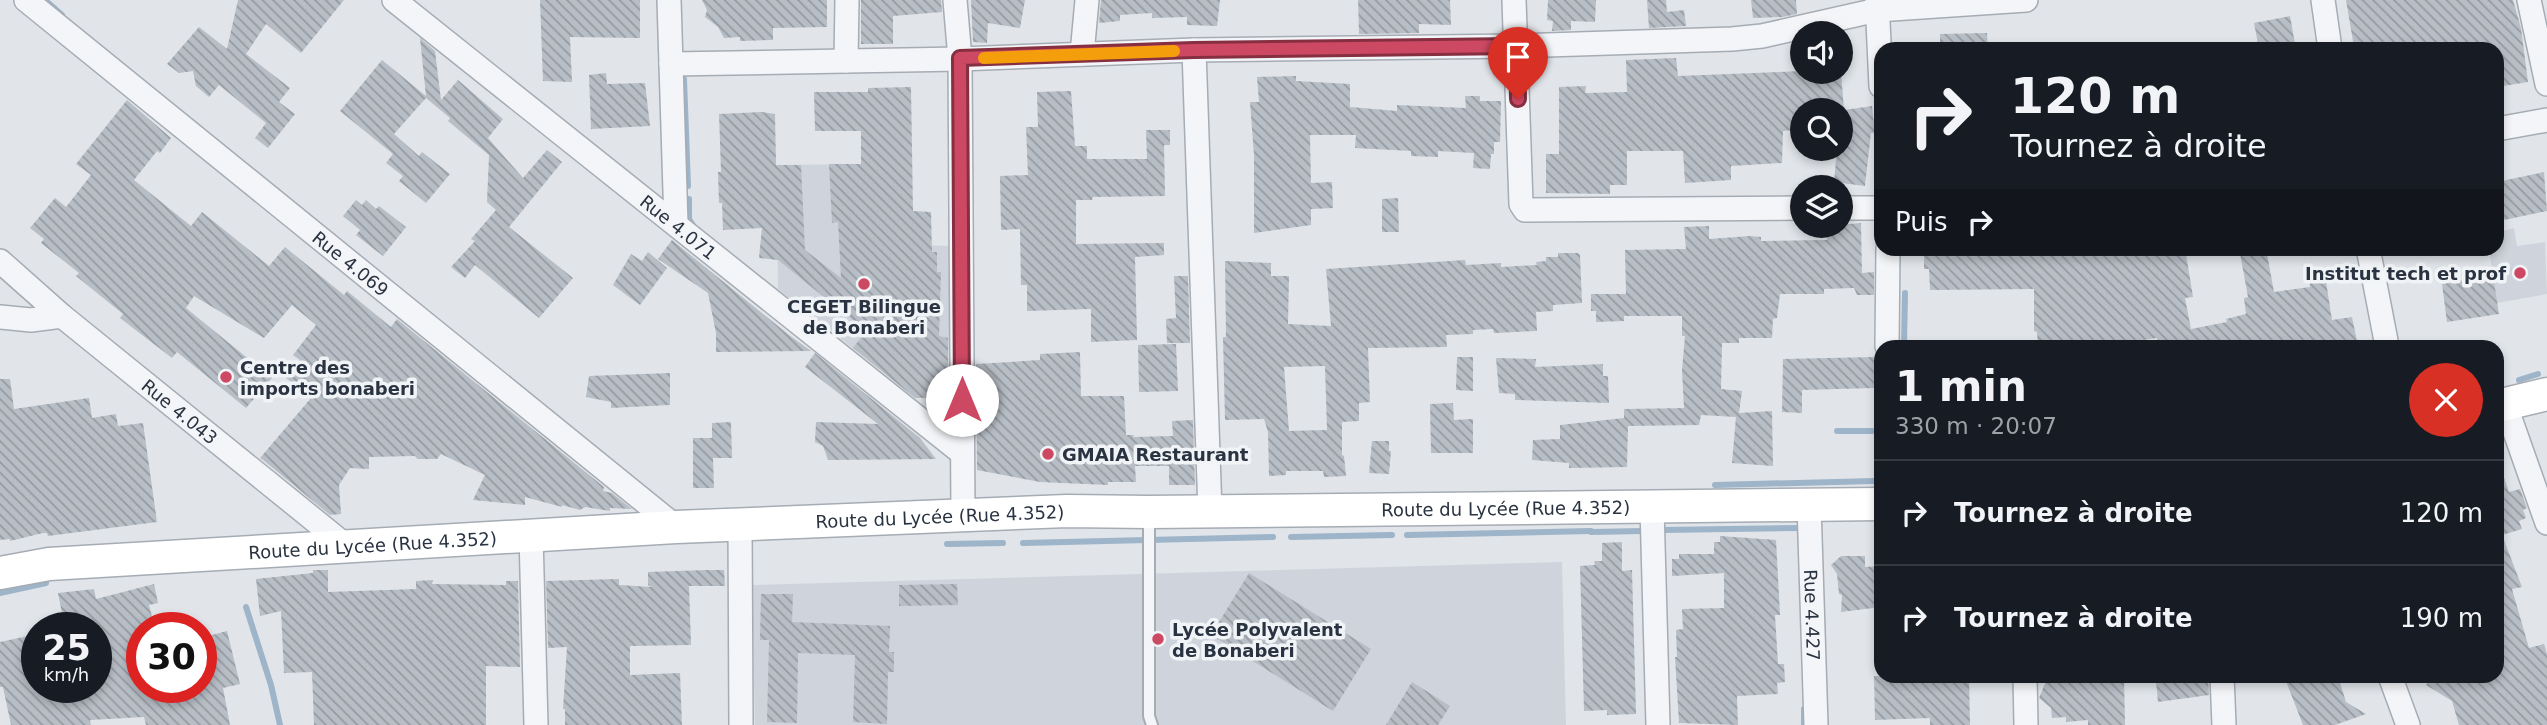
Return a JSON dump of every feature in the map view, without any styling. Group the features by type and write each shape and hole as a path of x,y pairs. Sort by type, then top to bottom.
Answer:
{"main road":[{"path":"2504,404 2547,394"},
{"name":"Route du Lycée (Rue 4.352)","path":"0,573 49,564 345,545 963,514 1874,504"}],"street":[{"name":"Rue 4.069","path":"26,0 676,527"},
{"name":"Rue 4.071","path":"394,0 962,453"},
{"path":"669,0 677,224"},
{"path":"846,61 847,0"},
{"path":"955,0 960,58 963,514"},
{"path":"1082,54 1087,0"},
{"path":"1514,0 1521,204 1527,211 1790,208"},
{"path":"671,64 1194,50 1517,46 1752,37 1877,5 2026,0"},
{"path":"2323,0 2329,42"},
{"path":"2529,0 2547,84"},
{"path":"1877,5 1879,42"},
{"path":"1194,50 1210,512"},
{"path":"2504,128 2547,120"},
{"path":"1853,208 1874,208"},
{"path":"1887,340 1888,256"},
{"path":"2370,256 2387,340"},
{"name":"Rue 4.043","path":"0,261 62,316 345,545"},
{"path":"0,317 31,320 62,316"},
{"path":"2504,413 2547,523"},
{"name":"Rue 4.427","path":"1809,505 1816,725"},
{"path":"1652,508 1658,725"},
{"path":"740,524 741,725"},
{"path":"531,535 537,725"},
{"path":"2025,683 2026,725"},
{"path":"2222,683 2224,725"},
{"path":"2393,683 2408,725"}],"lane":[{"path":"1149,512 1149,716 1152,725"}],"shaded area":[{"name":"CEGET Bilingue de Bonaberi","path":"861,164 863,243 950,246 948,397 916,398 778,289 776,165"},
{"name":"Institut tech et prof","path":"2514,228 2517,246 2545,242 2547,294 2497,303 2490,256 2504,256 2504,231"},
{"name":"Lycée Polyvalent de Bonaberi","path":"1562,562 1566,725 755,725 752,585"}],"building":[{"path":"238,0 344,0 301,53 266,24 246,54 290,88 279,102 295,114 268,148 255,138 266,123 219,85 209,97 196,86 193,71 179,73 167,64 199,27 227,49"},
{"path":"540,0 640,0 640,38 570,37 572,82 543,81"},
{"path":"702,0 827,0 827,27 773,28 773,40 740,41 740,37 724,38 718,27 705,17 707,10"},
{"path":"861,0 941,0 942,12 893,16 893,44 861,44"},
{"path":"971,0 1025,0 1020,28 988,23 987,43 973,42"},
{"path":"1101,0 1220,0 1217,26 1187,25 1187,17 1152,18 1152,13 1120,15 1120,21 1099,23"},
{"path":"1358,0 1450,0 1451,25 1419,24 1419,33 1359,34"},
{"path":"1548,0 1596,0 1595,22 1571,21 1571,30 1552,31 1553,21 1547,20"},
{"path":"1647,0 1666,0 1667,12 1684,10 1686,26 1649,28"},
{"path":"1751,0 1796,0 1797,14 1753,18"},
{"path":"2346,0 2513,0 2521,28 2528,82 2504,86 2504,42 2353,42"},
{"path":"2290,16 2295,42 2258,42 2254,23"},
{"path":"1987,33 1988,42 1940,42 1940,34"},
{"path":"420,38 435,51 441,100 458,80 503,119 488,138 523,178 547,150 562,162 509,227 573,278 539,318 475,265 465,278 451,267 475,241 471,239 496,210 487,202 489,155 448,121 450,118 426,98 394,134 419,156 422,152 450,174 426,203 399,181 403,176 386,163 393,154 340,111 382,60 426,96"},
{"path":"1676,58 1678,76 1790,71 1790,84 1842,84 1843,98 1790,98 1790,130 1783,131 1782,163 1731,166 1731,180 1685,183 1683,151 1627,151 1627,185 1610,185 1610,194 1546,193 1546,154 1559,154 1559,87 1586,86 1585,93 1627,92 1626,60"},
{"path":"606,73 607,84 645,83 650,126 591,129 589,75"},
{"path":"1296,76 1296,81 1350,84 1350,107 1397,111 1397,105 1466,108 1465,96 1480,96 1480,101 1501,101 1500,142 1494,142 1490,169 1473,168 1474,153 1438,151 1438,157 1411,156 1411,151 1355,148 1356,135 1310,135 1311,183 1332,182 1333,208 1311,209 1311,225 1254,233 1254,155 1250,102 1259,102 1257,77"},
{"path":"911,87 913,211 931,212 932,252 937,252 937,272 941,272 939,336 948,338 948,397 915,398 853,348 866,331 778,260 759,258 762,228 723,230 722,203 719,203 719,114 775,114 776,165 801,165 805,250 841,278 838,222 832,223 829,164 861,164 861,131 815,131 814,92 868,92 868,88"},
{"path":"1071,91 1075,146 1087,146 1087,159 1147,159 1146,130 1170,130 1170,145 1164,145 1165,196 1093,197 1092,200 1076,200 1076,244 1164,243 1164,255 1135,257 1137,340 1091,342 1091,309 1027,311 1027,285 1021,285 1020,229 1001,230 1000,176 1028,175 1026,127 1038,127 1037,92"},
{"path":"127,100 171,138 134,180 191,226 202,212 269,266 285,247 344,295 347,291 391,327 397,319 604,487 603,491 612,493 632,509 610,508 610,511 585,507 580,510 525,497 525,505 473,500 485,475 441,454 437,459 418,459 415,456 369,457 369,469 350,468 339,485 341,514 330,515 260,458 311,398 285,377 300,360 293,355 316,325 292,305 264,338 194,296 186,308 272,378 246,408 177,352 172,358 120,318 123,314 76,276 79,273 41,243 44,239 30,228 55,198 66,207 91,175 76,164"},
{"path":"1872,106 1874,133 1871,133 1865,186 1853,184 1853,175 1835,175 1836,161 1853,161 1853,109"},
{"path":"2544,172 2547,211 2504,220 2504,181"},
{"path":"1398,198 1399,232 1382,232 1382,199"},
{"path":"356,200 362,205 366,200 376,209 379,206 406,227 383,256 356,235 360,230 343,216"},
{"path":"1861,223 1862,273 1874,272 1874,295 1857,295 1854,288 1824,289 1824,294 1780,294 1777,318 1773,319 1772,338 1739,338 1739,343 1722,343 1721,389 1742,391 1739,413 1772,411 1773,466 1732,463 1736,417 1701,415 1699,425 1628,426 1627,467 1569,468 1569,463 1532,460 1533,440 1560,439 1560,425 1624,418 1624,409 1684,408 1682,370 1685,336 1682,336 1682,316 1624,316 1624,321 1596,322 1596,311 1591,311 1591,294 1626,294 1625,250 1686,249 1684,227 1709,226 1709,239 1750,236 1761,237 1761,241 1827,240 1853,238 1853,224"},
{"path":"672,240 811,351 716,352 716,333 708,293 658,259"},
{"path":"648,252 667,268 640,305 613,285 631,254 642,261"},
{"path":"1558,253 1580,255 1582,303 1553,305 1553,311 1536,312 1537,331 1494,333 1493,329 1473,330 1473,334 1446,335 1447,347 1368,348 1370,402 1359,403 1359,421 1342,422 1342,455 1346,476 1324,477 1323,471 1286,471 1286,475 1269,476 1268,432 1264,419 1225,420 1225,261 1271,263 1271,276 1289,276 1288,324 1331,326 1326,269 1465,260 1466,265 1501,263 1501,267 1537,265 1536,262 1546,261 1546,257 1558,257","holes":["1325,366 1327,430 1289,431 1284,367"]},
{"path":"1924,256 2186,256 2193,297 2185,298 2191,329 2227,322 2226,319 2246,314 2244,298 2248,297 2240,256 2267,256 2274,292 2310,287 2309,277 2325,275 2332,320 2352,317 2357,340 2038,340 2037,332 2034,331 2034,289 1930,290 1929,269 1924,269"},
{"path":"2493,275 2499,314 2447,322 2442,284"},
{"path":"1174,276 1188,276 1190,343 1167,343 1166,319 1176,318"},
{"path":"1176,344 1178,391 1139,392 1138,345"},
{"path":"1080,352 1081,396 1124,396 1126,435 1173,436 1172,421 1193,420 1195,485 1169,485 1169,466 1135,466 1136,482 1108,482 1108,485 1040,482 977,470 976,364 1040,360 1040,354"},
{"path":"815,353 920,438 936,459 828,460 823,446 815,442 816,422 878,424 805,367"},
{"path":"1457,357 1473,357 1473,391 1456,390"},
{"path":"1874,357 1874,388 1802,390 1802,413 1782,412 1783,359"},
{"path":"1496,358 1536,359 1535,367 1603,364 1603,376 1608,376 1609,403 1515,400 1515,394 1499,393"},
{"path":"670,373 670,405 611,408 611,402 586,397 589,376"},
{"path":"0,379 10,379 14,409 89,398 92,418 116,414 118,426 143,423 157,522 48,536 43,533 10,541 0,540"},
{"path":"1453,403 1454,420 1473,419 1473,453 1431,453 1430,404"},
{"path":"731,422 732,458 713,458 714,488 693,488 693,438 712,438 712,423"},
{"path":"1372,441 1389,441 1389,474 1369,473"},
{"path":"2504,478 2509,492 2520,489 2527,508 2523,510 2526,518 2519,521 2522,529 2504,534"},
{"path":"1720,536 1776,540 1780,615 1775,615 1778,664 1784,664 1785,682 1777,683 1778,694 1737,696 1738,725 1679,723 1675,657 1676,630 1683,629 1682,609 1724,608 1724,573 1672,576 1672,559 1679,559 1679,554 1714,554 1714,542 1720,542"},
{"path":"2504,540 2522,587 2512,589 2529,648 2544,644 2547,654 2547,725 2459,725 2452,701 2426,685 2504,683"},
{"path":"1622,542 1622,571 1632,570 1636,714 1607,715 1607,710 1584,711 1580,566 1595,565 1594,561 1602,561 1602,543"},
{"path":"1841,556 1865,556 1865,567 1874,566 1874,608 1841,612 1842,595 1839,594 1837,574 1831,565"},
{"path":"313,570 328,570 328,592 416,589 416,581 433,580 432,584 506,585 506,581 518,581 520,667 486,666 486,725 314,725 312,672 284,673 281,611 260,616 256,579 313,573"},
{"path":"724,570 725,586 689,586 691,645 630,646 630,675 680,673 682,725 565,725 563,709 567,647 548,648 546,581 619,579 619,585 652,587 648,585 648,572"},
{"path":"1249,573 1371,649 1333,711 1211,635"},
{"path":"154,584 158,603 149,605 151,612 126,612 126,703 217,703 217,634 227,631 240,684 223,688 230,725 146,725 144,717 90,720 91,725 11,725 3,687 0,687 0,642 21,637 21,703 112,703 112,612 62,612 58,593 94,589 96,599"},
{"path":"957,584 958,605 899,606 899,585"},
{"path":"761,594 793,594 792,622 890,626 889,652 894,652 894,672 888,672 887,724 853,722 855,655 798,653 797,723 767,722 769,640 760,640"},
{"path":"1412,682 1450,706 1438,725 1386,725"},
{"path":"1874,683 1969,683 1970,725 1930,725 1930,718 1875,720"},
{"path":"2045,683 2124,683 2125,725 2088,725 2088,720 2066,722 2066,717 2052,718 2051,708 2039,698"},
{"path":"2156,683 2208,683 2209,695 2158,702"},
{"path":"2287,683 2340,683 2346,702 2366,714 2335,725 2303,725"}],"waterway":[{"path":"45,0 62,15"},
{"path":"684,79 688,186"},
{"path":"689,199 689,219 694,227"},
{"path":"1904,340 1905,293"},
{"path":"2519,380 2538,374"},
{"path":"1837,431 1872,431"},
{"path":"1715,485 1874,481"},
{"path":"1662,530 1802,528"},
{"path":"1407,535 1591,531"},
{"path":"1591,532 1643,531"},
{"path":"1291,537 1392,535"},
{"path":"1023,543 1273,537"},
{"path":"947,544 1003,543"},
{"path":"0,593 46,583"},
{"path":"246,607 271,685 280,725"},
{"path":"1804,709 1804,725"}],"slow traffic":[{"path":"984,58 1174,51"}],"place":[{"name":"Institut tech et prof","path":"2520,273"},
{"name":"CEGET Bilingue de Bonaberi","path":"864,284"},
{"name":"Centre des imports bonaberi","path":"226,377"},
{"name":"GMAIA Restaurant","path":"1048,454"},
{"name":"Lycée Polyvalent de Bonaberi","path":"1158,639"}],"route":[{"path":"962,400 960,58 1194,50 1517,46 1518,99"}]}
